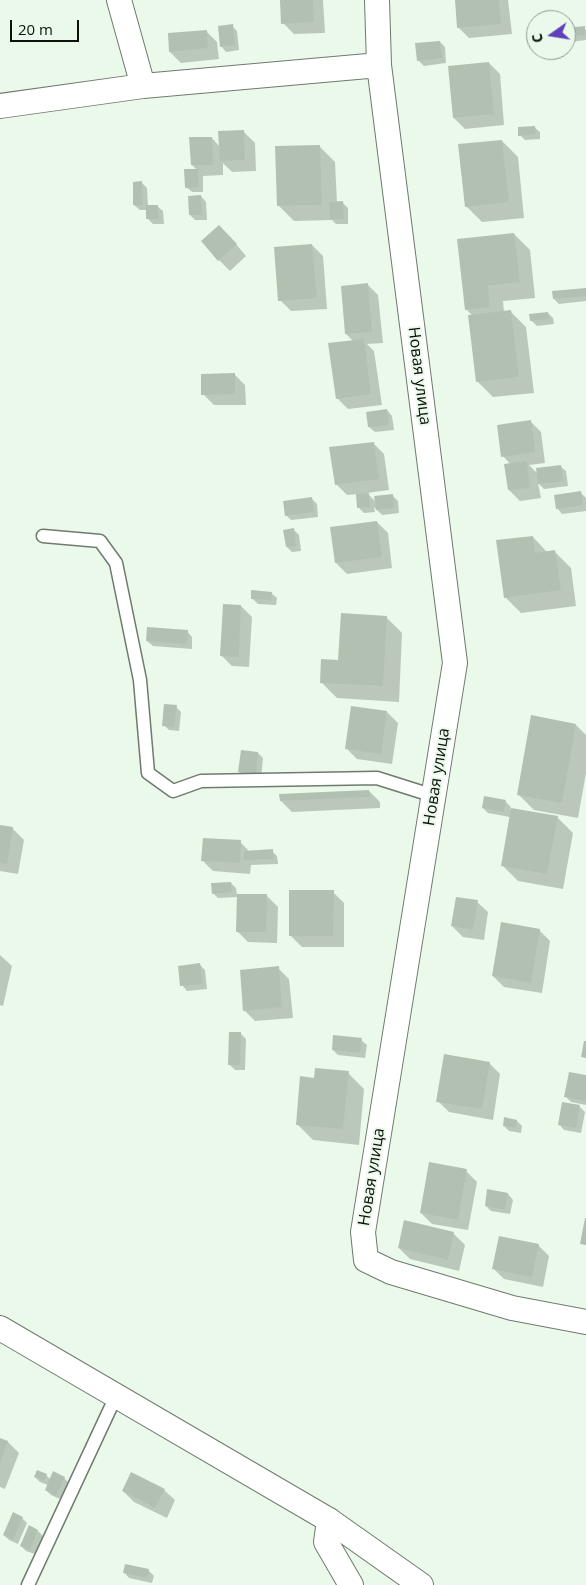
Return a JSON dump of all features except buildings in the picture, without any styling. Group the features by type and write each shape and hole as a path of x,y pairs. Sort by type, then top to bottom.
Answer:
{"street":[{"path":"119,0 143,86"},
{"name":"Новая улица","path":"376,0 379,65 455,663 363,1232 366,1260 391,1272 512,1308 586,1322"},
{"path":"0,106 143,86 379,65"},
{"path":"0,1328 329,1520 421,1585"},
{"path":"329,1520 326,1542 351,1585"}],"lane":[{"path":"43,536 100,541 116,563 140,680 148,772 173,791 201,781 377,778 434,796"},
{"path":"28,1585 116,1396"}]}
